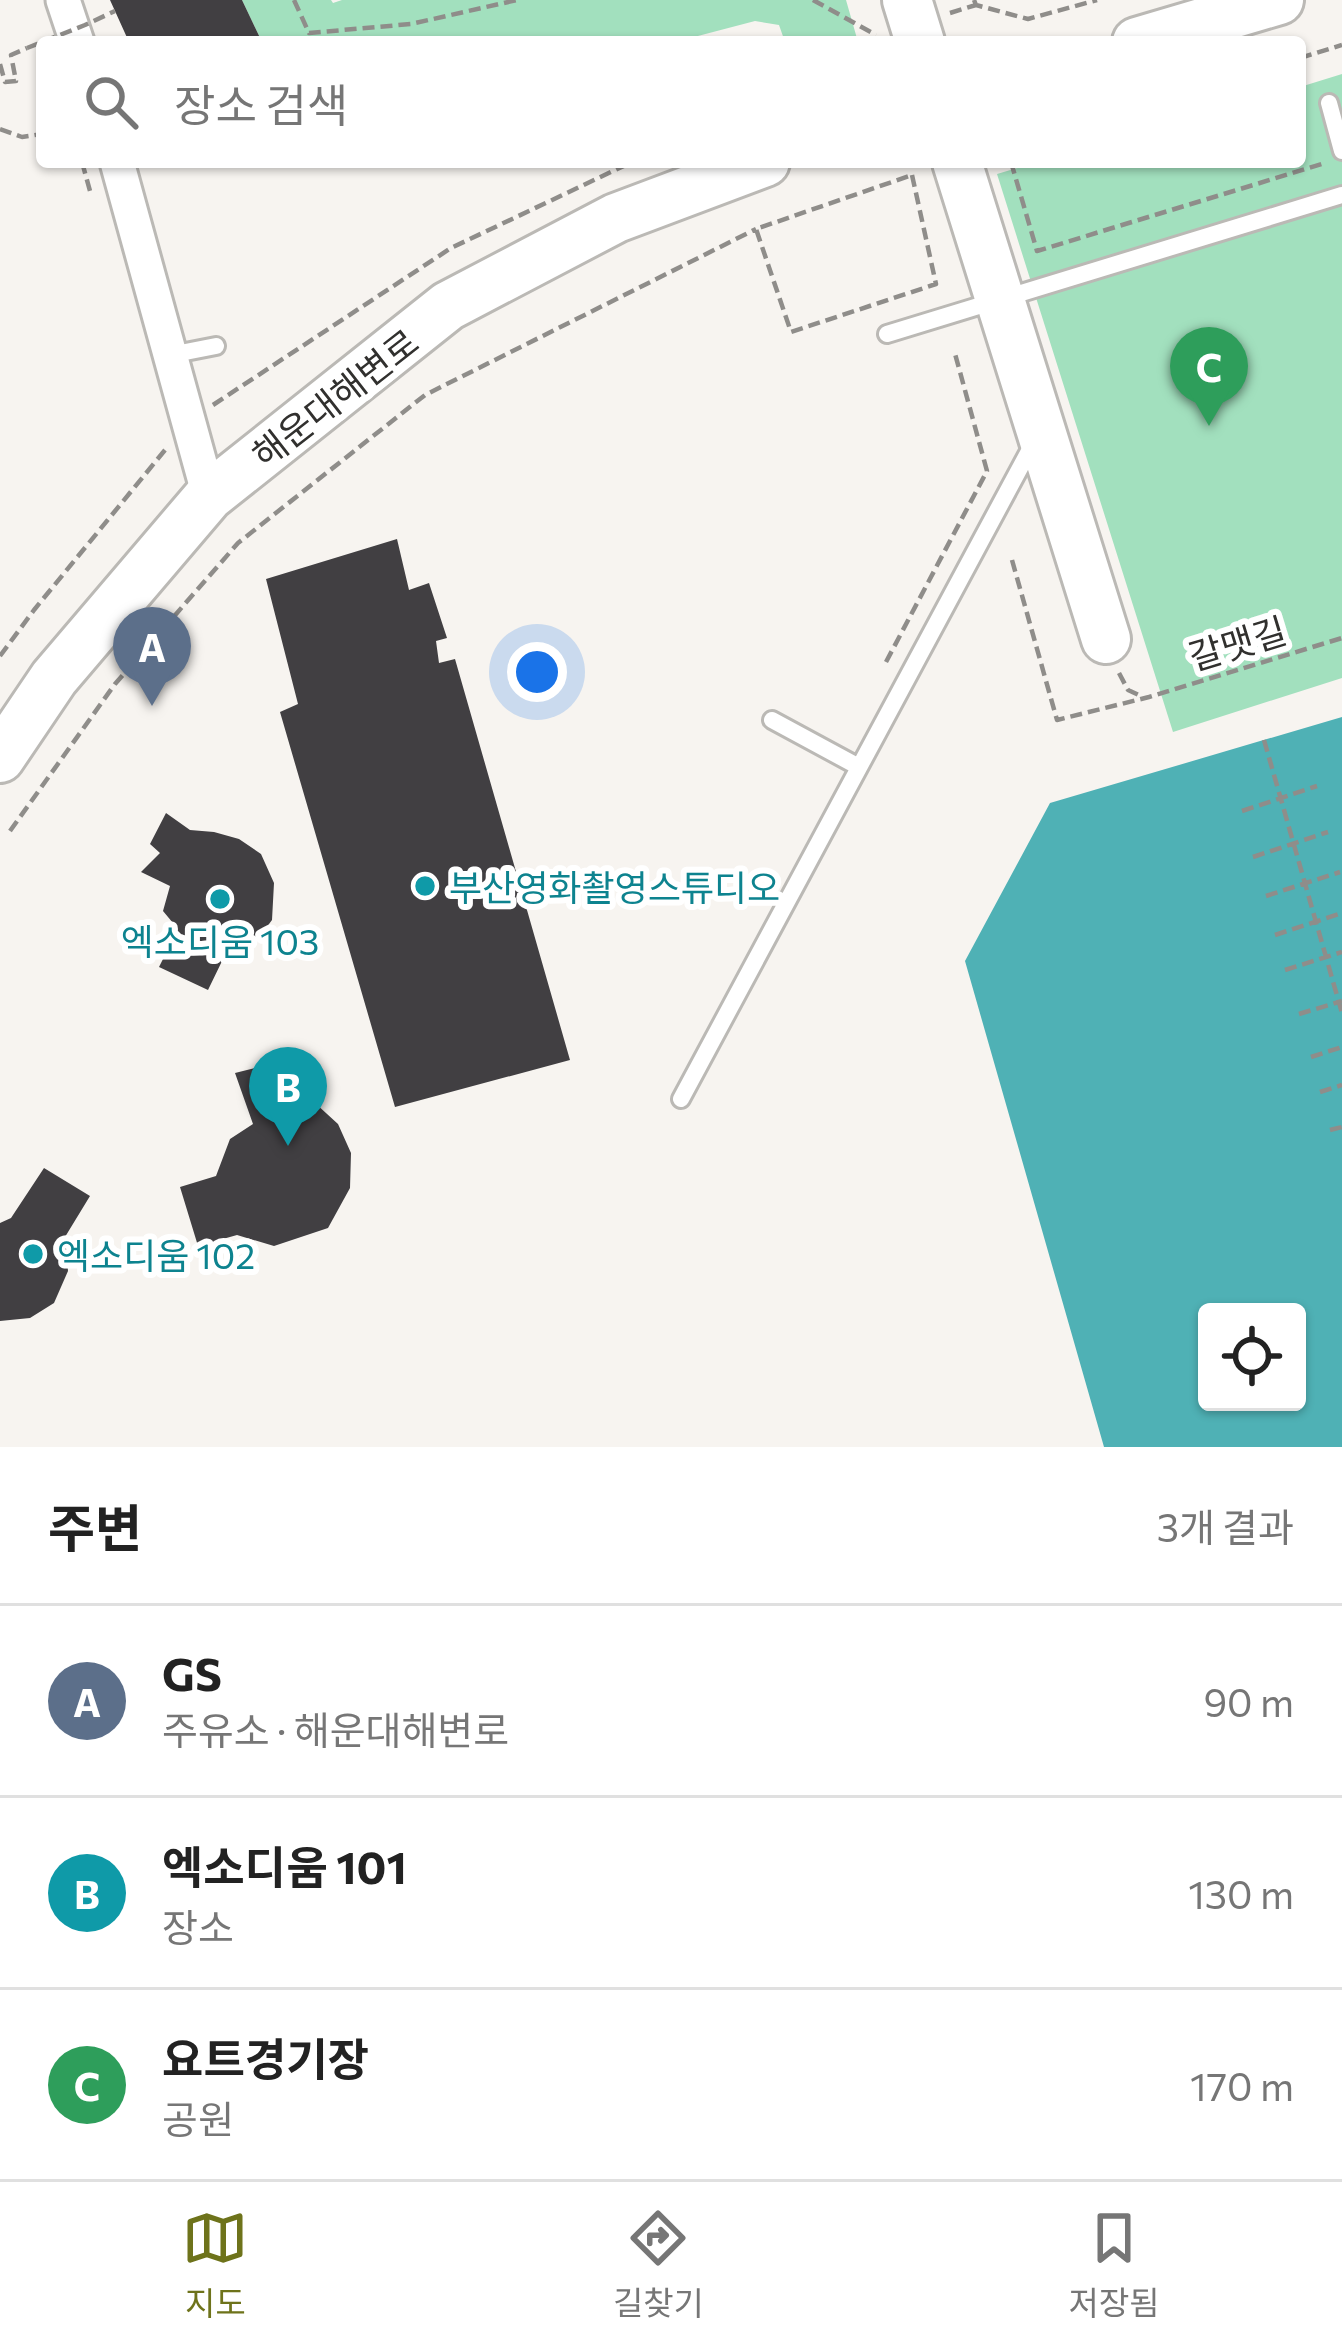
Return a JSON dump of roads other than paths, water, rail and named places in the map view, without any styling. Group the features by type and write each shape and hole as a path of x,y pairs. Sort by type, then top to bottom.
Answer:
{"main road":[{"path":"1157,36 1279,0"},
{"name":"해운대해변로","path":"0,758 54,678 209,496 448,306 616,218 749,168"},
{"path":"959,168 1106,639"}],"street":[{"path":"64,0 75,36"},
{"path":"119,168 209,496"}],"lane":[{"path":"1329,103 1335,157"},
{"path":"887,334 1342,195"},
{"path":"170,355 216,346"},
{"path":"681,1099 1041,429"},
{"path":"772,720 860,767"}],"water":[{"path":"1342,717 1342,1447 1104,1447 965,961 1050,803"}],"place":[{"name":"요트경기장","path":"1209,426"},
{"name":"GS","path":"152,706"},
{"name":"부산영화촬영스튜디오","path":"425,886"},
{"name":"엑소디움 103","path":"220,899"},
{"name":"엑소디움 101","path":"288,1146"},
{"name":"엑소디움 102","path":"33,1254"}]}
